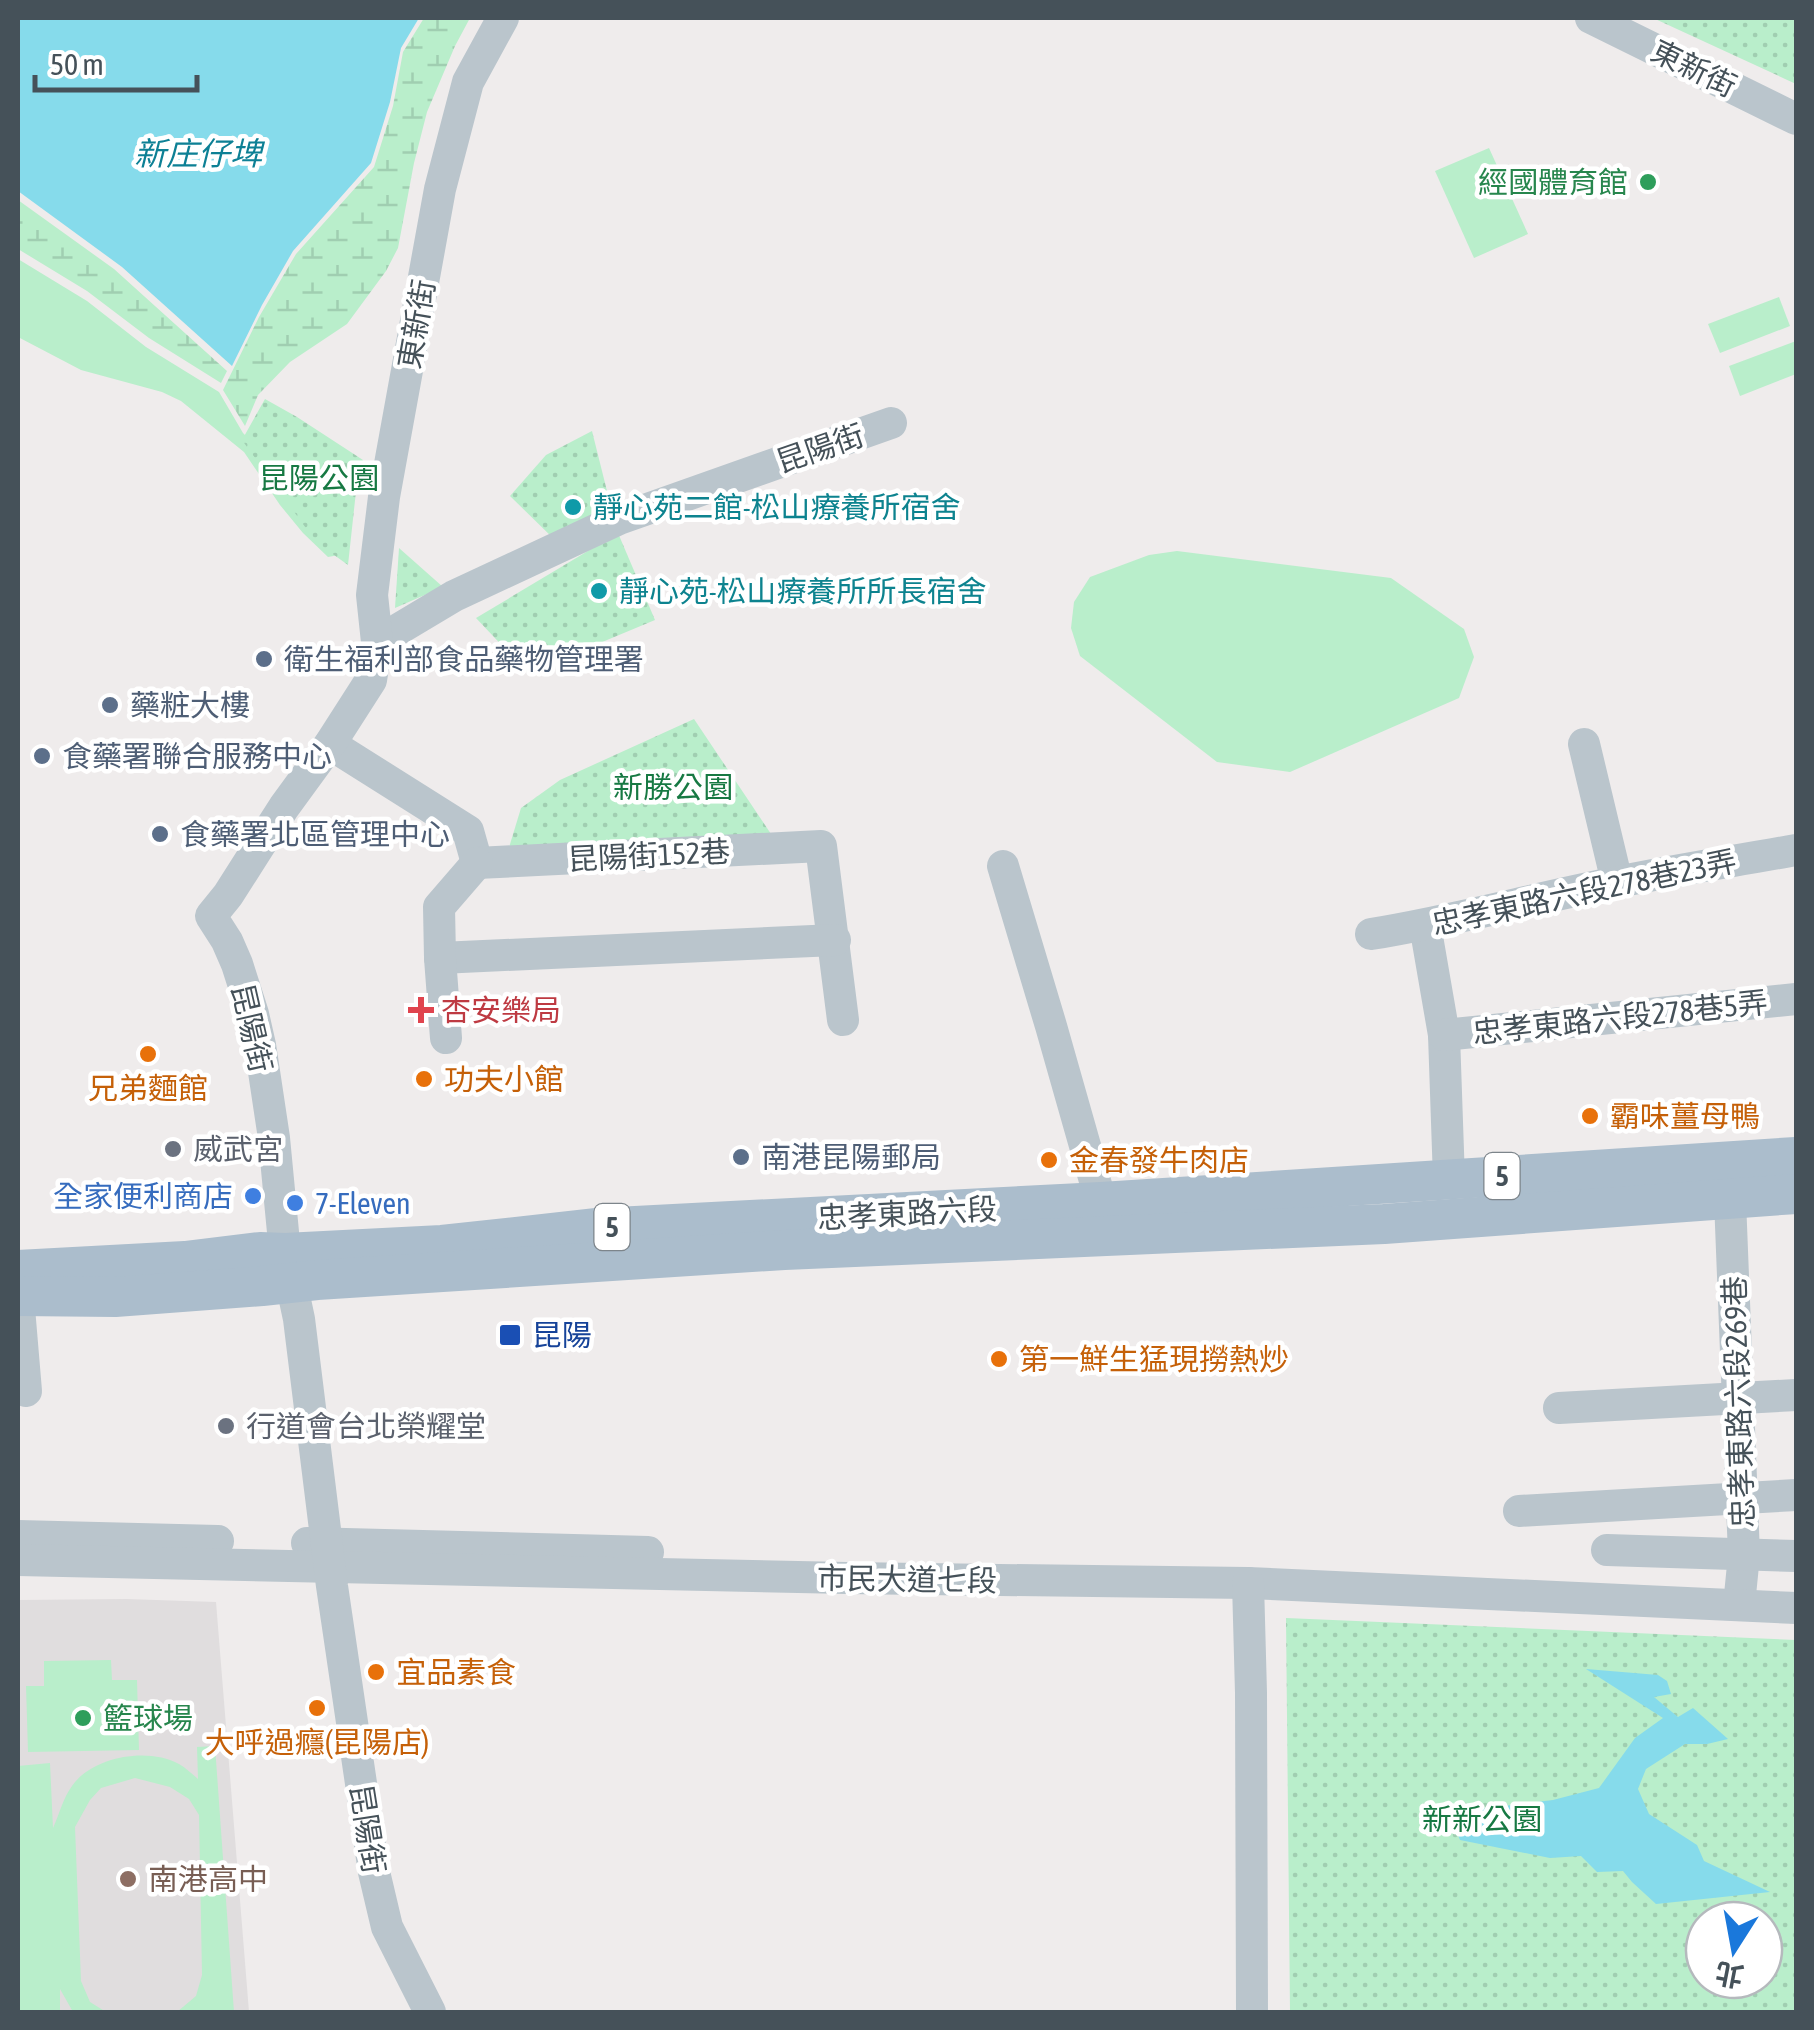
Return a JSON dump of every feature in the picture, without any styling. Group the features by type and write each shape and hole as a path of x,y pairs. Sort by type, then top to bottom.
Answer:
{"main road":[{"name":"忠孝東路六段","path":"18,1296 115,1297 442,1245 597,1228 1100,1202 1796,1157"},
{"name":"忠孝東路六段","path":"18,1270 186,1261 260,1252 289,1268 729,1253 1384,1224 1796,1194"}],"street":[{"name":"東新街","path":"377,642 372,595 384,497 440,188 468,82 504,18"},
{"name":"東新街","path":"1591,18 1796,119"},
{"name":"昆陽街","path":"430,2012 387,1927 374,1872 274,1138 253,1014 227,941 210,916 228,896 370,680 377,642 454,596 619,518 891,424"},
{"path":"330,744 468,831 477,864 439,907 446,1038"},
{"path":"1584,744 1617,882"},
{"name":"昆陽街152巷","path":"477,864 821,846 834,940"},
{"name":"忠孝東路六段278巷23弄","path":"1371,934 1426,926 1617,882 1796,850"},
{"path":"1003,866 1100,1202"},
{"path":"1426,926 1444,1035 1449,1180"},
{"path":"440,958 834,940 843,1020"},
{"name":"忠孝東路六段278巷5弄","path":"1444,1035 1796,999"},
{"name":"忠孝東路六段269巷","path":"1730,1200 1742,1581"},
{"path":"18,1296 26,1391"},
{"path":"1559,1408 1796,1395"},
{"path":"1518,1511 1796,1496"},
{"name":"市民大道七段","path":"18,1536 329,1555 846,1578 1248,1583 1742,1581 1796,1608"},
{"path":"1606,1550 1742,1581 1796,1556"},
{"name":"市民大道七段","path":"18,1560 329,1555 1742,1581 1796,1586"},
{"path":"1248,1583 1252,2012"}],"shaded area":[{"name":"南港高中","path":"18,1600 216,1602 249,2012 18,2012"}],"green space":[{"path":"424,18 470,18 427,112 398,248 347,324 290,362 258,395 245,426 223,390 296,254 374,167 393,106 403,52"},
{"path":"1653,18 1796,18 1796,84"},
{"path":"1489,148 1528,234 1474,258 1435,171"},
{"path":"18,200 114,269 227,371 221,383 18,249"},
{"path":"18,259 87,301 146,347 219,392 243,433 290,480 339,555 328,557 303,533 244,452 181,401 81,370 18,337"},
{"path":"1779,297 1790,326 1720,353 1708,324"},
{"path":"1796,341 1796,374 1740,396 1729,366"},
{"name":"昆陽公園","path":"265,399 363,460 358,473 348,565 316,542 242,440"},
{"path":"592,431 613,515 557,542 510,496 546,455"},
{"path":"618,533 655,620 528,673 476,618"},
{"path":"399,548 443,587 395,608"},
{"path":"1177,551 1391,578 1464,629 1474,657 1459,698 1290,772 1217,762 1080,656 1071,628 1074,602 1090,577 1149,555"},
{"name":"新勝公園","path":"694,719 771,834 507,854 521,808 560,780"},
{"name":"新新公園","path":"1286,1618 1796,1640 1796,2012 1290,2012"},
{"name":"籃球場","path":"111,1660 112,1680 137,1680 139,1750 28,1752 26,1686 44,1686 44,1661"},
{"path":"215,1746 234,2012 177,2012 196,1996 202,1975 199,1815 189,1799 170,1787 135,1778 101,1788 75,1827 81,1981 90,2002 106,2012 73,2012 60,1989 60,2012 18,2012 18,1766 50,1763 53,1828 69,1791 93,1768 122,1757 152,1756 179,1764 198,1779 197,1747"}],"water":[{"name":"新庄仔埤","path":"18,18 419,18 401,48 371,163 293,251 232,366 122,267 18,191"},
{"path":"1586,1669 1658,1675 1667,1681 1671,1694 1654,1697 1678,1717 1693,1708 1728,1739 1685,1744 1646,1769 1638,1789 1649,1814 1697,1845 1704,1861 1770,1892 1656,1904 1623,1871 1597,1872 1581,1856 1550,1858 1460,1840 1456,1830 1479,1809 1553,1800 1599,1788 1635,1738 1663,1718"}],"place":[{"name":"經國體育館","path":"1648,182"},
{"name":"靜心苑二館-松山療養所宿舍","path":"573,507"},
{"name":"靜心苑-松山療養所所長宿舍","path":"599,591"},
{"name":"衛生福利部食品藥物管理署","path":"264,659"},
{"name":"藥粧大樓","path":"110,705"},
{"name":"食藥署聯合服務中心","path":"42,756"},
{"name":"食藥署北區管理中心","path":"160,834"},
{"name":"杏安樂局","path":"421,1010"},
{"name":"兄弟麵館","path":"148,1054"},
{"name":"功夫小館","path":"424,1079"},
{"name":"霸味薑母鴨","path":"1590,1116"},
{"name":"威武宮","path":"173,1149"},
{"name":"南港昆陽郵局","path":"741,1157"},
{"name":"金春發牛肉店","path":"1049,1160"},
{"name":"全家便利商店","path":"253,1196"},
{"name":"7-Eleven","path":"295,1203"},
{"name":"昆陽","path":"510,1335"},
{"name":"第一鮮生猛現撈熱炒","path":"999,1359"},
{"name":"行道會台北榮耀堂","path":"226,1426"},
{"name":"宜品素食","path":"376,1672"},
{"name":"大呼過癮(昆陽店)","path":"317,1708"},
{"name":"籃球場","path":"83,1718"},
{"name":"南港高中","path":"128,1879"}]}
